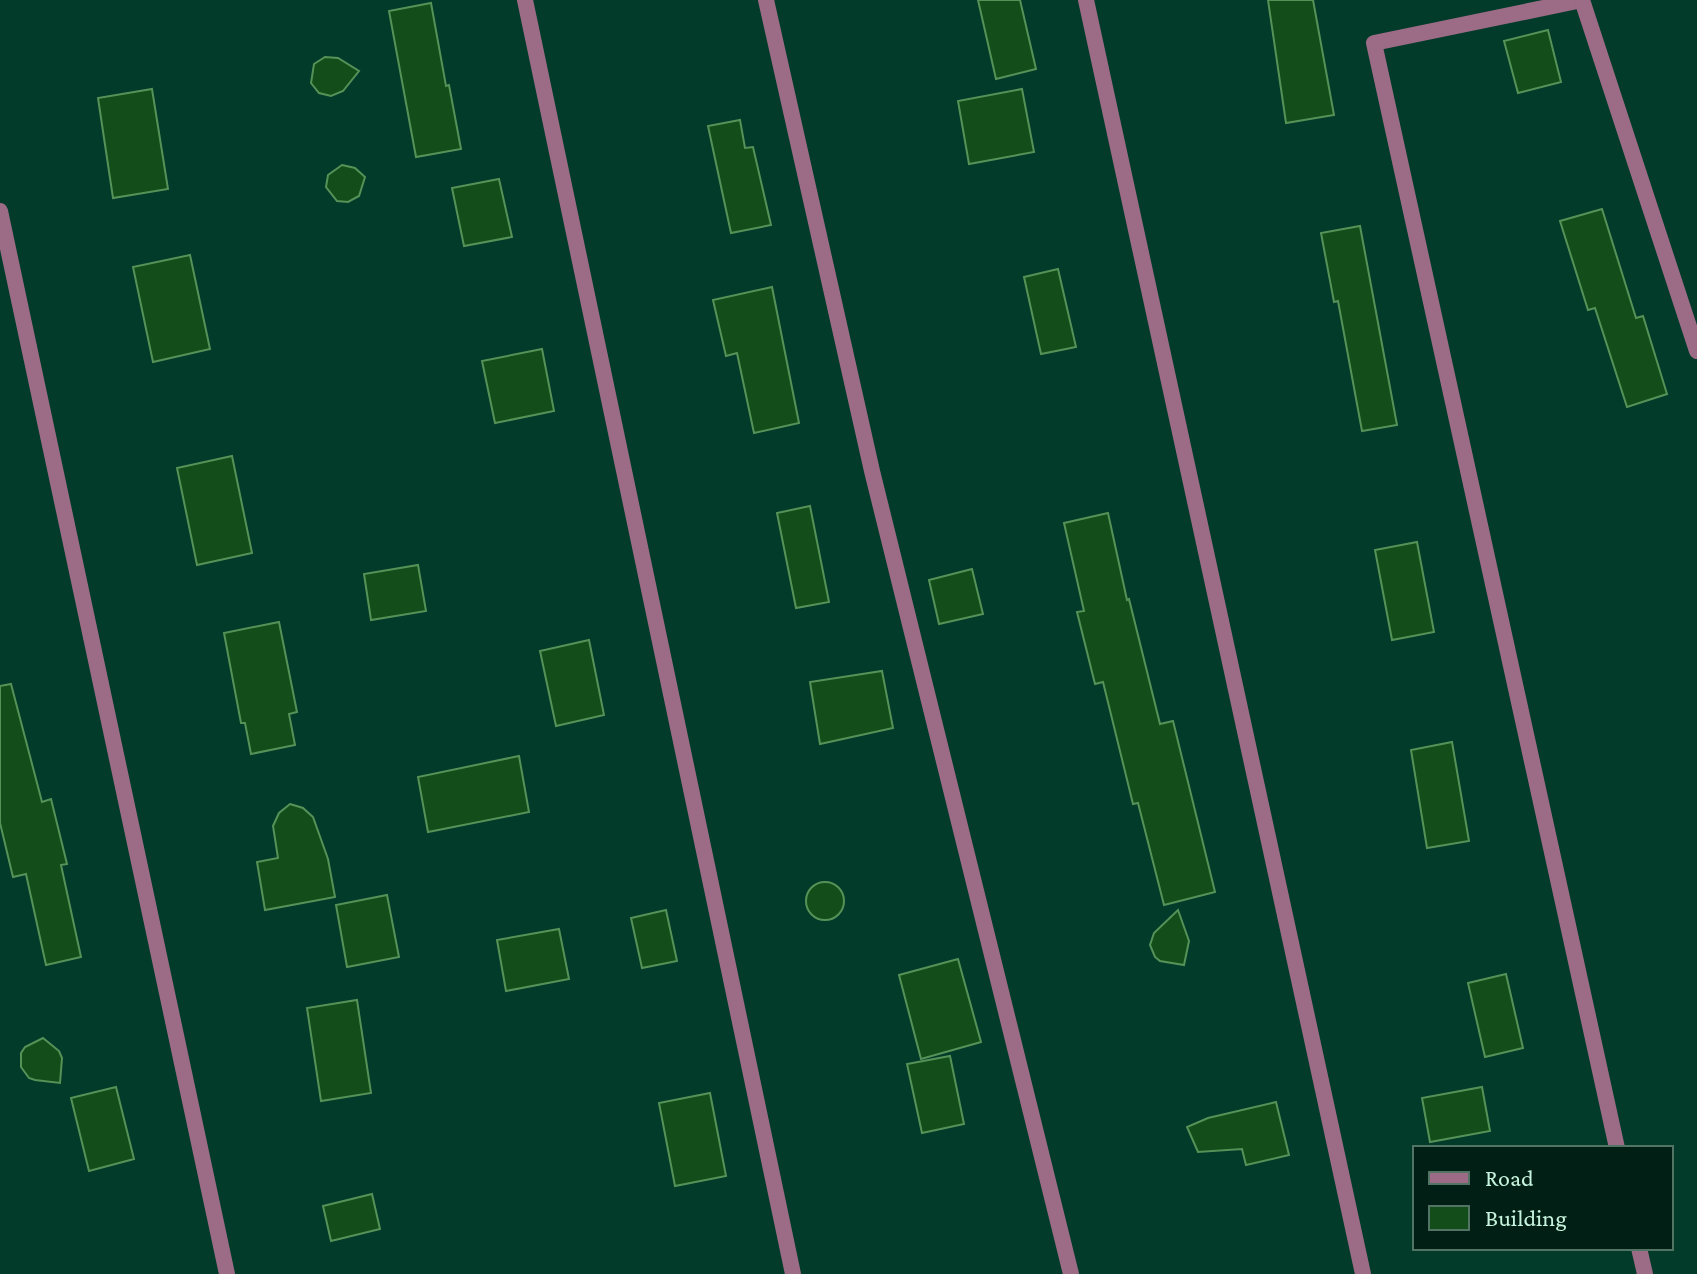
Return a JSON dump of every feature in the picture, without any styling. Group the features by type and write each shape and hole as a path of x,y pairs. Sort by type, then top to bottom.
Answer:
{"street":[{"path":"525,0 793,1274"},
{"path":"766,0 872,471 1071,1274"},
{"path":"1086,0 1363,1274"},
{"path":"1617,1146 1374,43 1582,0 1697,351"},
{"path":"0,211 227,1274"},
{"path":"1639,1250 1645,1274"}],"building":[{"path":"978,0 1020,0 1036,69 996,79"},
{"path":"1268,0 1313,0 1334,115 1286,123"},
{"path":"431,3 461,149 416,157 389,11"},
{"path":"1548,30 1561,82 1518,93 1504,41"},
{"path":"325,57 338,58 359,71 343,91 331,96 319,93 311,83 314,64"},
{"path":"152,89 168,189 113,198 98,98"},
{"path":"1022,89 1034,152 969,164 958,101"},
{"path":"740,120 745,148 753,147 771,225 731,233 708,126"},
{"path":"342,165 355,168 365,177 359,196 348,202 337,201 326,187 328,175"},
{"path":"499,179 512,237 464,246 452,188"},
{"path":"1602,209 1636,318 1643,316 1667,394 1627,407 1595,308 1588,310 1560,221"},
{"path":"1360,226 1397,425 1362,431 1338,301 1334,302 1321,233"},
{"path":"190,255 210,349 153,362 133,267"},
{"path":"1058,269 1076,347 1041,354 1024,277"},
{"path":"772,287 799,423 754,433 737,353 726,356 713,300"},
{"path":"542,349 554,411 495,423 482,361"},
{"path":"232,456 252,553 197,565 177,468"},
{"path":"810,506 829,602 796,608 777,513"},
{"path":"1108,513 1160,724 1173,721 1215,892 1164,905 1138,803 1133,804 1103,682 1095,684 1077,612 1084,611 1064,523"},
{"path":"1417,542 1434,632 1392,640 1375,550"},
{"path":"418,565 426,611 371,620 364,574"},
{"path":"972,569 983,614 939,624 929,580"},
{"path":"279,622 297,712 289,714 295,745 251,754 245,723 241,723 224,633"},
{"path":"589,640 604,715 556,726 540,651"},
{"path":"882,671 893,728 820,744 810,682"},
{"path":"11,684 42,802 51,799 67,864 61,865 81,957 46,965 26,874 13,877 0,823 0,686"},
{"path":"1452,742 1469,841 1427,848 1411,750"},
{"path":"519,756 529,812 428,832 418,777"},
{"path":"290,804 303,808 313,817 328,859 335,897 265,910 257,862 278,858 273,826 279,813"},
{"path":"825,882 839,887 844,901 839,915 825,920 811,915 806,901 811,887"},
{"path":"387,895 399,957 347,967 336,905"},
{"path":"666,910 677,961 642,968 631,918"},
{"path":"1178,910 1189,941 1184,965 1160,961 1150,945 1154,933"},
{"path":"559,929 569,979 506,991 497,940"},
{"path":"958,959 981,1042 921,1059 899,975"},
{"path":"1506,974 1523,1048 1485,1057 1468,983"},
{"path":"357,1000 371,1093 321,1101 307,1008"},
{"path":"43,1038 59,1051 62,1058 60,1083 29,1078 21,1067 21,1053 25,1047"},
{"path":"950,1056 964,1124 922,1133 907,1064"},
{"path":"116,1087 134,1159 89,1171 71,1098"},
{"path":"1482,1087 1490,1131 1430,1142 1422,1098"},
{"path":"710,1093 726,1176 675,1186 659,1103"},
{"path":"1276,1102 1289,1155 1246,1165 1242,1149 1198,1152 1187,1127 1208,1118"},
{"path":"372,1194 380,1229 331,1241 323,1206"}]}
